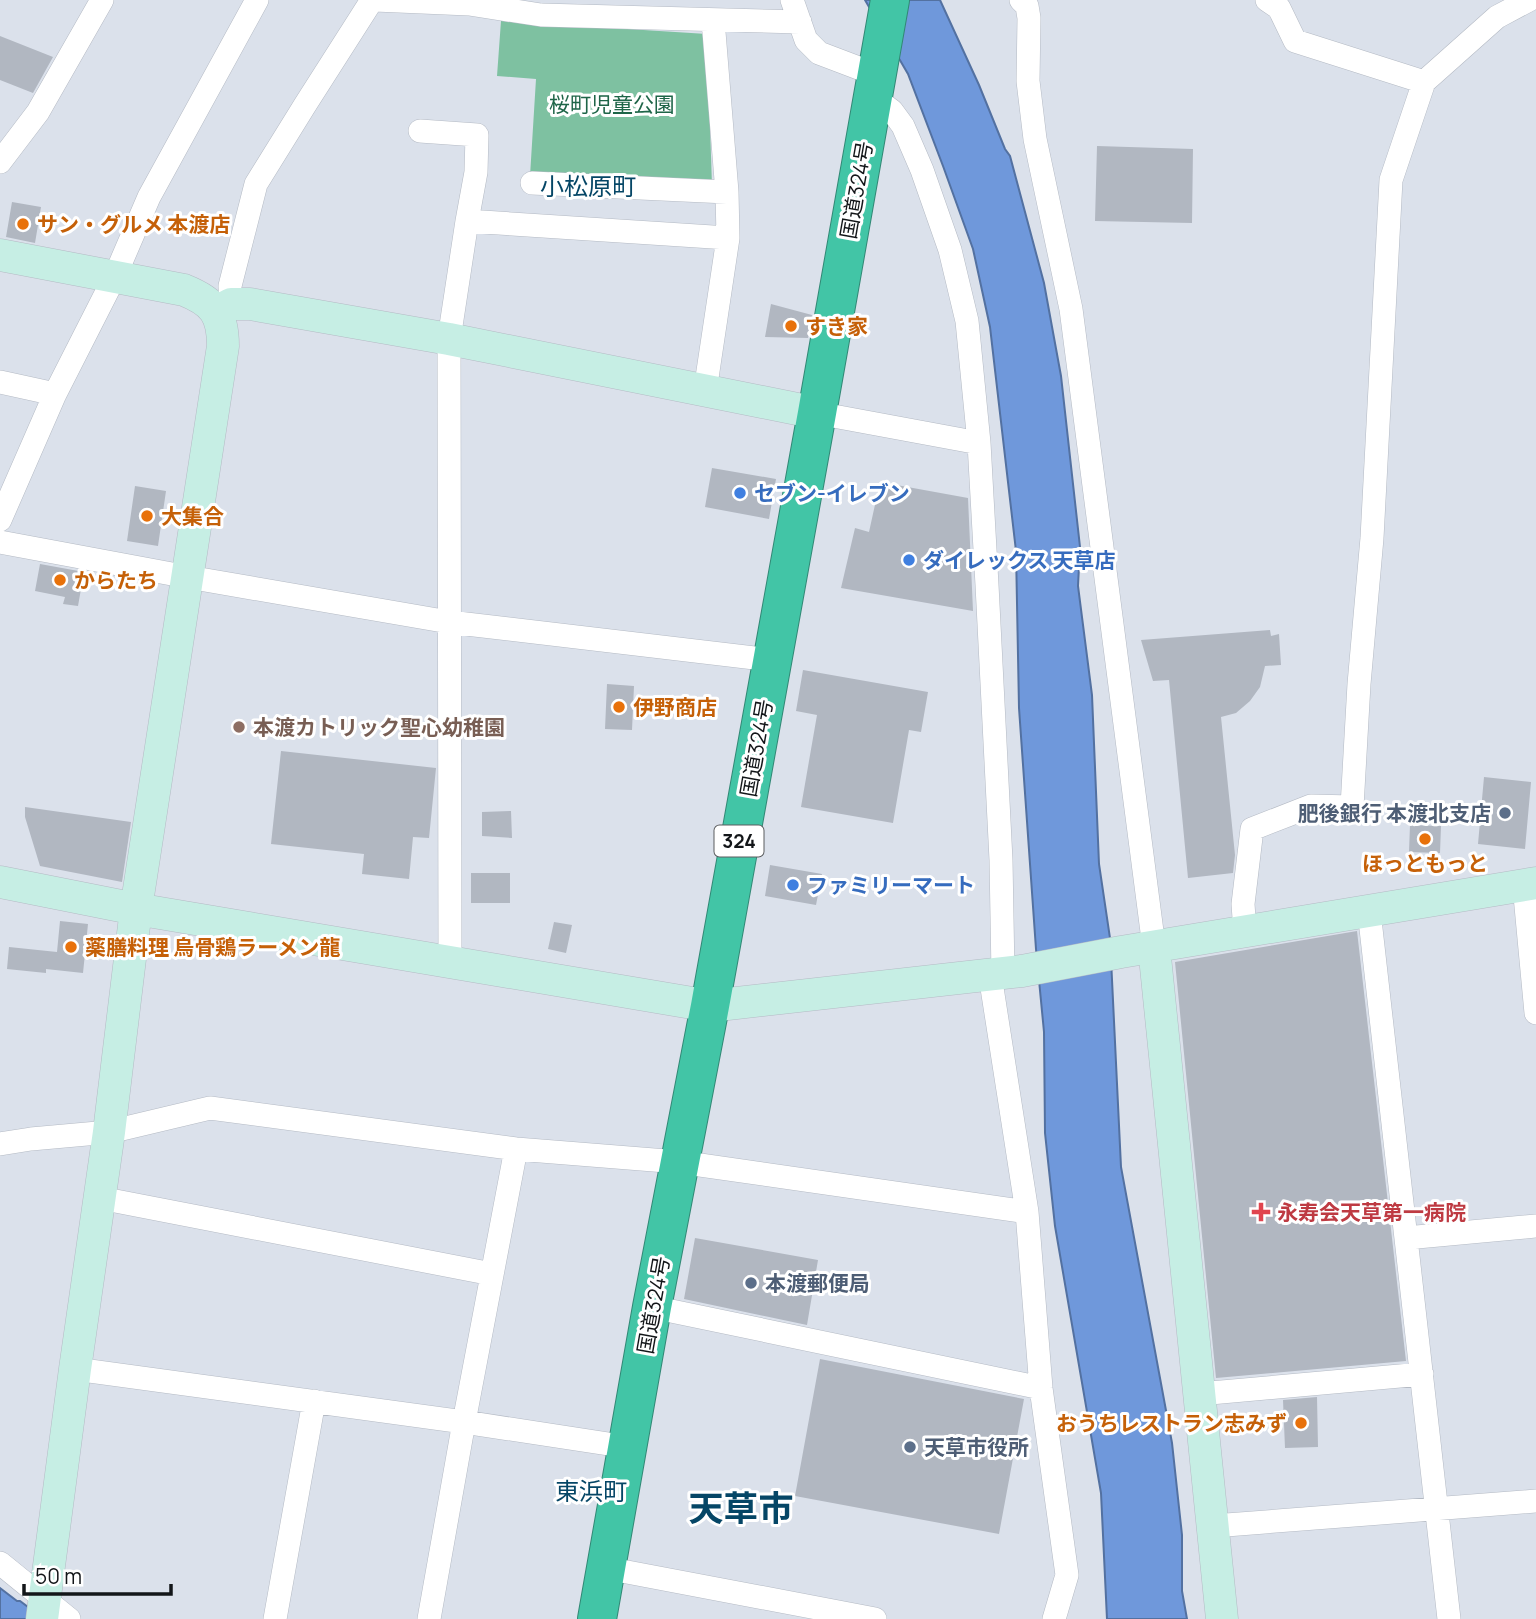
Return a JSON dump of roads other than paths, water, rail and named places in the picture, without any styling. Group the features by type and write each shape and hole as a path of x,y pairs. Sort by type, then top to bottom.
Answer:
{"highway":[{"name":"国道324号","path":"597,1619 890,0"}],"street":[{"path":"0,162 38,112 102,0"},
{"path":"0,520 55,394 115,276 149,197 257,0"},
{"path":"50,1611 75,1369 109,1132 136,909 223,346 223,308 256,184 373,0 469,4 541,15 800,22"},
{"path":"792,0 806,40 819,53 876,79 903,126 922,170 950,250 967,321 979,443 1005,974 1041,1388 1067,1575 1054,1619"},
{"path":"1021,0 1027,6 1029,18 1028,81 1035,139 1071,309 1154,947 1222,1619"},
{"path":"1267,0 1279,8 1295,41 1424,82"},
{"path":"1245,932 1243,904 1252,829 1311,806 1352,807 1359,684 1372,538 1391,180 1424,82 1497,17 1529,0"},
{"path":"705,391 728,238 727,192 713,20"},
{"path":"420,131 477,135 475,172 449,339 450,962"},
{"path":"532,183 727,192"},
{"path":"467,221 728,238"},
{"path":"0,255 184,290 223,308 250,304 449,339 979,443"},
{"path":"0,382 55,394"},
{"path":"0,542 188,578 449,622 772,660"},
{"path":"0,882 136,909 710,1006 1005,974 1530,884 1536,1013"},
{"path":"1369,911 1449,1619"},
{"path":"0,1144 109,1132 210,1108 516,1149 679,1163 1027,1212"},
{"path":"429,1619 516,1149"},
{"path":"100,1198 492,1274"},
{"path":"1406,1238 1536,1226"},
{"path":"652,1307 1041,1388"},
{"path":"75,1369 628,1447"},
{"path":"1199,1394 1422,1374"},
{"path":"275,1619 314,1401"},
{"path":"1213,1526 1536,1501"},
{"path":"0,1563 50,1611"},
{"path":"606,1568 875,1619"}],"water":[{"path":"865,0 940,0 1010,156 1044,283 1061,376 1080,547 1078,586 1092,695 1099,864 1110,938 1121,1167 1172,1443 1182,1535 1182,1591 1187,1619 1107,1619 1101,1493 1055,1226 1045,1133 1044,1032 1019,708 1016,551 990,327 973,249 908,74"},
{"path":"0,1588 20,1601 44,1619 0,1619"}],"place":[{"name":"サン・グルメ 本渡店","path":"23,224"},
{"name":"すき家","path":"791,326"},
{"name":"セブン-イレブン","path":"740,493"},
{"name":"大集合","path":"147,516"},
{"name":"ダイレックス 天草店","path":"909,560"},
{"name":"からたち","path":"60,580"},
{"name":"伊野商店","path":"619,707"},
{"name":"本渡カトリック聖心幼稚園","path":"239,727"},
{"name":"肥後銀行 本渡北支店","path":"1505,813"},
{"name":"ほっともっと","path":"1425,839"},
{"name":"ファミリーマート","path":"793,885"},
{"name":"薬膳料理 烏骨鶏ラーメン龍","path":"71,947"},
{"name":"永寿会天草第一病院","path":"1261,1212"},
{"name":"本渡郵便局","path":"751,1283"},
{"name":"おうちレストラン志みず","path":"1301,1423"},
{"name":"天草市役所","path":"910,1447"}],"district":[{"name":"小松原町","path":"588,185"},
{"name":"東浜町","path":"591,1490"},
{"name":"天草市","path":"741,1508"}],"park label":[{"name":"桜町児童公園","path":"612,104"}]}
